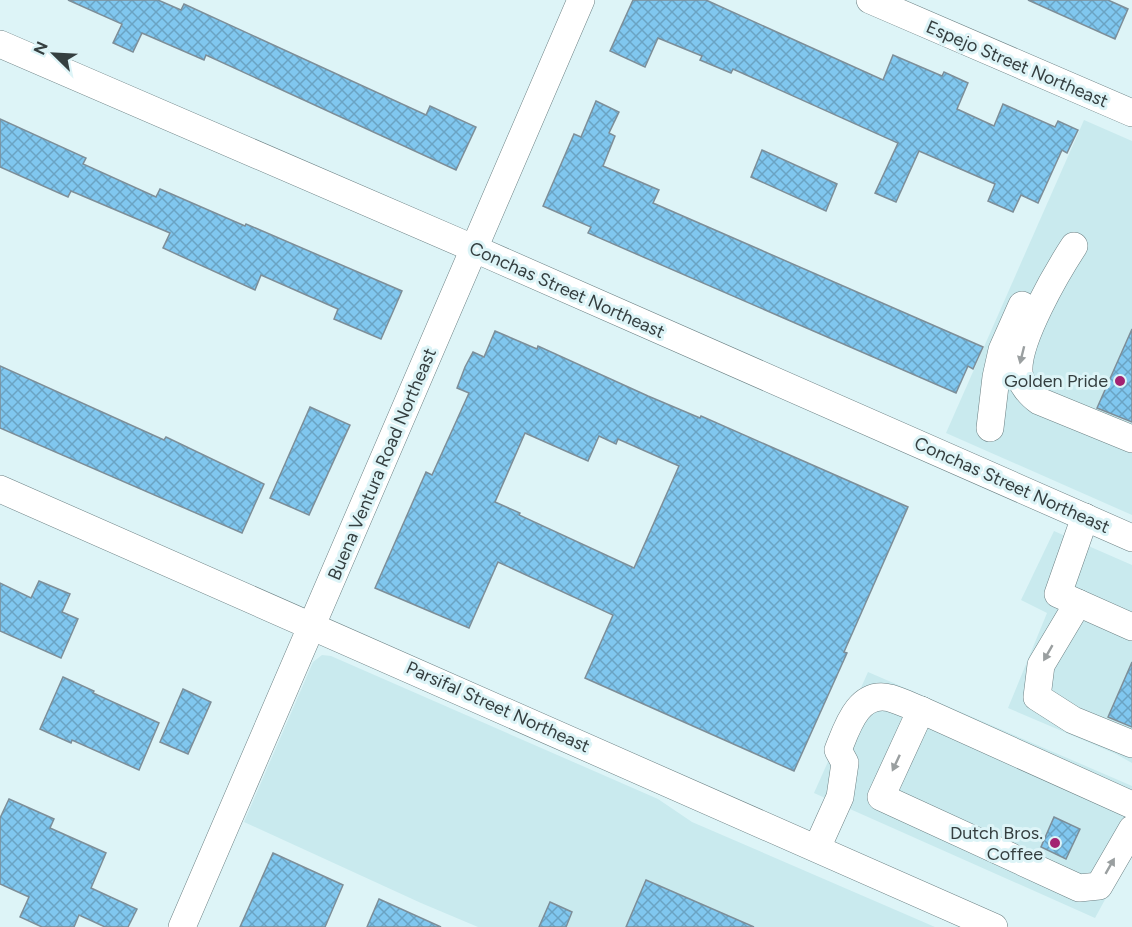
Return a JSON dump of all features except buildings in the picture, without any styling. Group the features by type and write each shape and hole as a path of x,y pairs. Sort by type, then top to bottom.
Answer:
{"street":[{"name":"Buena Ventura Road Northeast","path":"182,927 581,0"},
{"name":"Espejo Street Northeast","path":"870,0 1132,113"},
{"name":"Conchas Street Northeast","path":"0,44 475,249 1132,538"},
{"path":"990,428 996,377 1002,350 1039,272 1056,254 1087,246 1045,296 1020,357 1019,373 1024,386 1039,401 1132,439"},
{"name":"Parsifal Street Northeast","path":"0,489 994,927"},
{"path":"1085,517 1058,594 1132,627"},
{"path":"1078,603 1041,665 1037,697 1072,720 1132,744"},
{"path":"817,848 840,797 845,764 838,750 856,708 873,698 888,697 921,710 1132,805"},
{"path":"921,710 881,797 1079,888 1099,886 1132,829"}],"shaded area":[{"path":"1084,120 1132,141 1132,515 946,433"},
{"path":"1054,531 1132,565 1132,763 1008,708 1047,613 1021,600"},
{"path":"322,655 331,656 658,799 692,822 935,927 478,927 421,903 244,822 313,662"},
{"path":"868,672 1132,786 1132,850 1095,918 814,793"}],"place":[{"name":"Golden Pride","path":"1120,381"},
{"name":"Dutch Bros. Coffee","path":"1055,843"}]}
